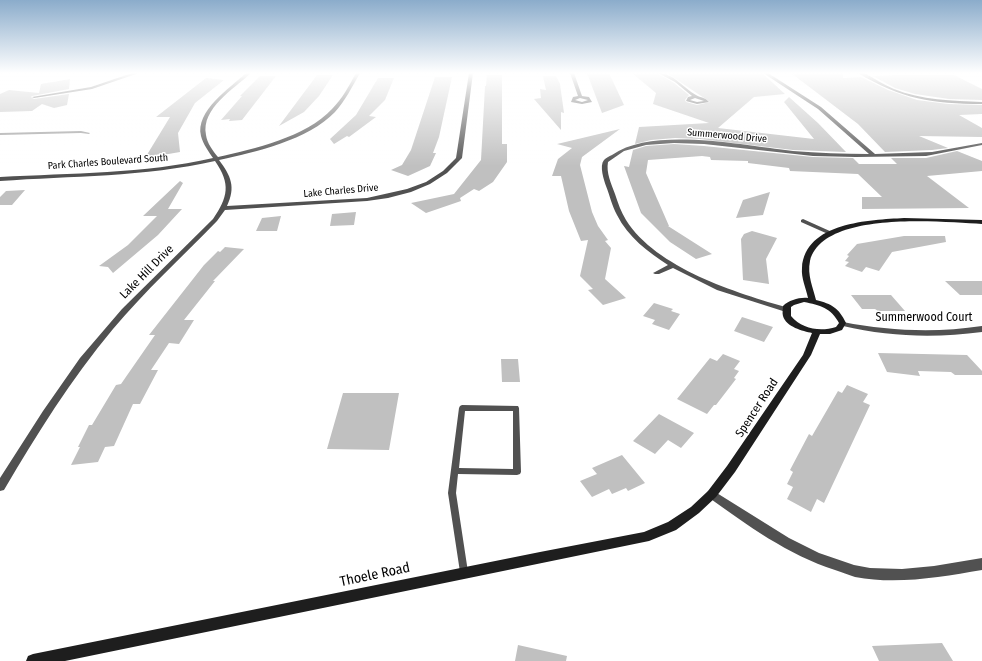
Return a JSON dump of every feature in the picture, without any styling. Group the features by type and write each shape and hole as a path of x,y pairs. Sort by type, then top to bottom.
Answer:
{"main road":[{"path":"812,301 805,279 805,264 809,252 817,243 830,233 853,226 884,221 982,222"},
{"path":"797,301 812,301 822,304 838,313 843,324 838,331 825,333 817,332 798,326 791,320 786,310 791,303 797,301"},
{"name":"Spencer Road","path":"712,494 732,469 806,354 817,332"},
{"name":"Thoele Road","path":"33,661 464,572 645,537 672,526 695,510 712,494"}],"street":[{"name":"Lake Hill Drive","path":"0,487 41,421 97,343 146,287 215,220 222,208 227,199 229,182 227,174 210,151 204,135 205,119 216,104"},
{"name":"Park Charles Boulevard South","path":"0,179 166,168 217,159 267,145 312,127 336,108 339,104"},
{"name":"Lake Charles Drive","path":"222,208 372,199 405,191 433,181 449,170 459,158 467,104"},
{"path":"813,104 830,116 854,141 873,155"},
{"name":"Summerwood Drive","path":"786,310 724,289 674,265 646,245 633,233 619,214 605,173 606,161 617,152 637,145 680,142 727,144 812,154 873,155 929,154 982,144"},
{"path":"803,221 830,233"},
{"path":"657,273 674,265"},
{"name":"Summerwood Court","path":"843,324 896,332 967,332 982,329"},
{"path":"712,494 749,521 791,545 820,559 854,571 890,574 916,574 982,564"}],"lane":[{"path":"455,471 517,472 516,408 462,408 452,493 464,572"}],"building":[{"path":"0,104 67,104 54,108 42,104 32,111 0,112"},
{"path":"173,104 195,104 178,133 180,152 145,158 170,117 156,117"},
{"path":"235,104 254,104 242,120 221,120"},
{"path":"296,104 312,104 304,112 279,126"},
{"path":"363,104 381,104 369,116 376,117 349,137 347,136 334,144 330,139 356,115"},
{"path":"426,104 446,104 439,137 433,153 436,153 430,166 408,176 391,170 402,165 411,150"},
{"path":"484,104 502,104 502,144 507,144 507,162 493,182 479,191 474,189 460,198 461,201 426,213 411,203 454,194 481,160"},
{"path":"538,104 563,104 564,113 561,112 561,130"},
{"path":"599,104 624,105 602,113"},
{"path":"653,104 746,104 718,128 814,139 785,104 797,104 818,123 846,152 793,150 700,139 675,138 651,140 635,144 639,127 709,123"},
{"path":"832,104 982,105 982,114 959,115 982,128 982,137 919,136 948,148 885,152 858,124"},
{"path":"620,129 582,157 580,165 592,212 598,226 608,240 605,241 611,248 605,279 626,298 603,305 588,290 593,289 580,276 588,240 581,241 569,211 561,176 552,176 558,159 572,148 557,144"},
{"path":"674,144 813,157 853,158 859,164 897,164 891,158 926,158 957,151 982,161 982,171 927,176 969,208 862,209 862,197 882,197 858,174 790,171 789,168 748,163 748,161 711,160 710,157 702,156 648,160 646,173 668,226 712,254 696,259 670,242 641,213 624,166 629,167 633,150 646,146"},
{"path":"180,181 183,183 168,209 182,209 158,235 113,273 108,267 99,266 128,245 157,216 143,216"},
{"path":"25,190 12,205 0,205 0,197 6,191"},
{"path":"770,192 763,215 736,218 743,200"},
{"path":"356,212 354,225 330,226 332,214"},
{"path":"281,216 277,231 256,231 262,218"},
{"path":"752,231 777,238 766,259 769,284 743,280 741,239 744,234"},
{"path":"904,236 945,236 946,242 892,252 879,271 866,267 862,272 845,266 849,262 845,261 849,256 847,255 857,244"},
{"path":"225,247 244,249 213,281 215,281 184,320 194,320 179,344 169,343 151,370 158,370 140,404 133,404 114,446 105,447 98,462 71,465 89,425 92,425 116,385 121,384 155,335 149,335 204,265 218,251 220,252"},
{"path":"945,281 982,281 982,295 960,295"},
{"path":"851,295 891,295 905,311 878,311 875,309 862,309"},
{"path":"654,303 673,309 671,311 680,314 669,330 652,324 655,320 643,316"},
{"path":"742,317 773,327 764,342 734,331"},
{"path":"878,353 967,355 982,371 982,375 955,375 951,372 918,371 920,376 887,372"},
{"path":"723,354 740,361 734,369 739,371 734,378 736,379 707,414 677,399 710,358 717,361"},
{"path":"501,359 518,359 520,382 502,382"},
{"path":"847,385 868,394 863,402 870,405 824,503 817,499 811,512 787,499 793,487 787,484 793,472 790,470 809,434 812,436 838,391 842,393"},
{"path":"343,393 399,393 389,450 327,449"},
{"path":"659,414 694,433 681,448 668,440 655,454 633,441"},
{"path":"622,455 645,483 628,491 626,488 612,494 609,489 592,497 580,481 597,474 592,468"},
{"path":"942,643 953,661 879,661 872,646"},
{"path":"518,645 567,656 566,661 515,661"}],"waterway":[{"path":"0,134 89,133"}]}
